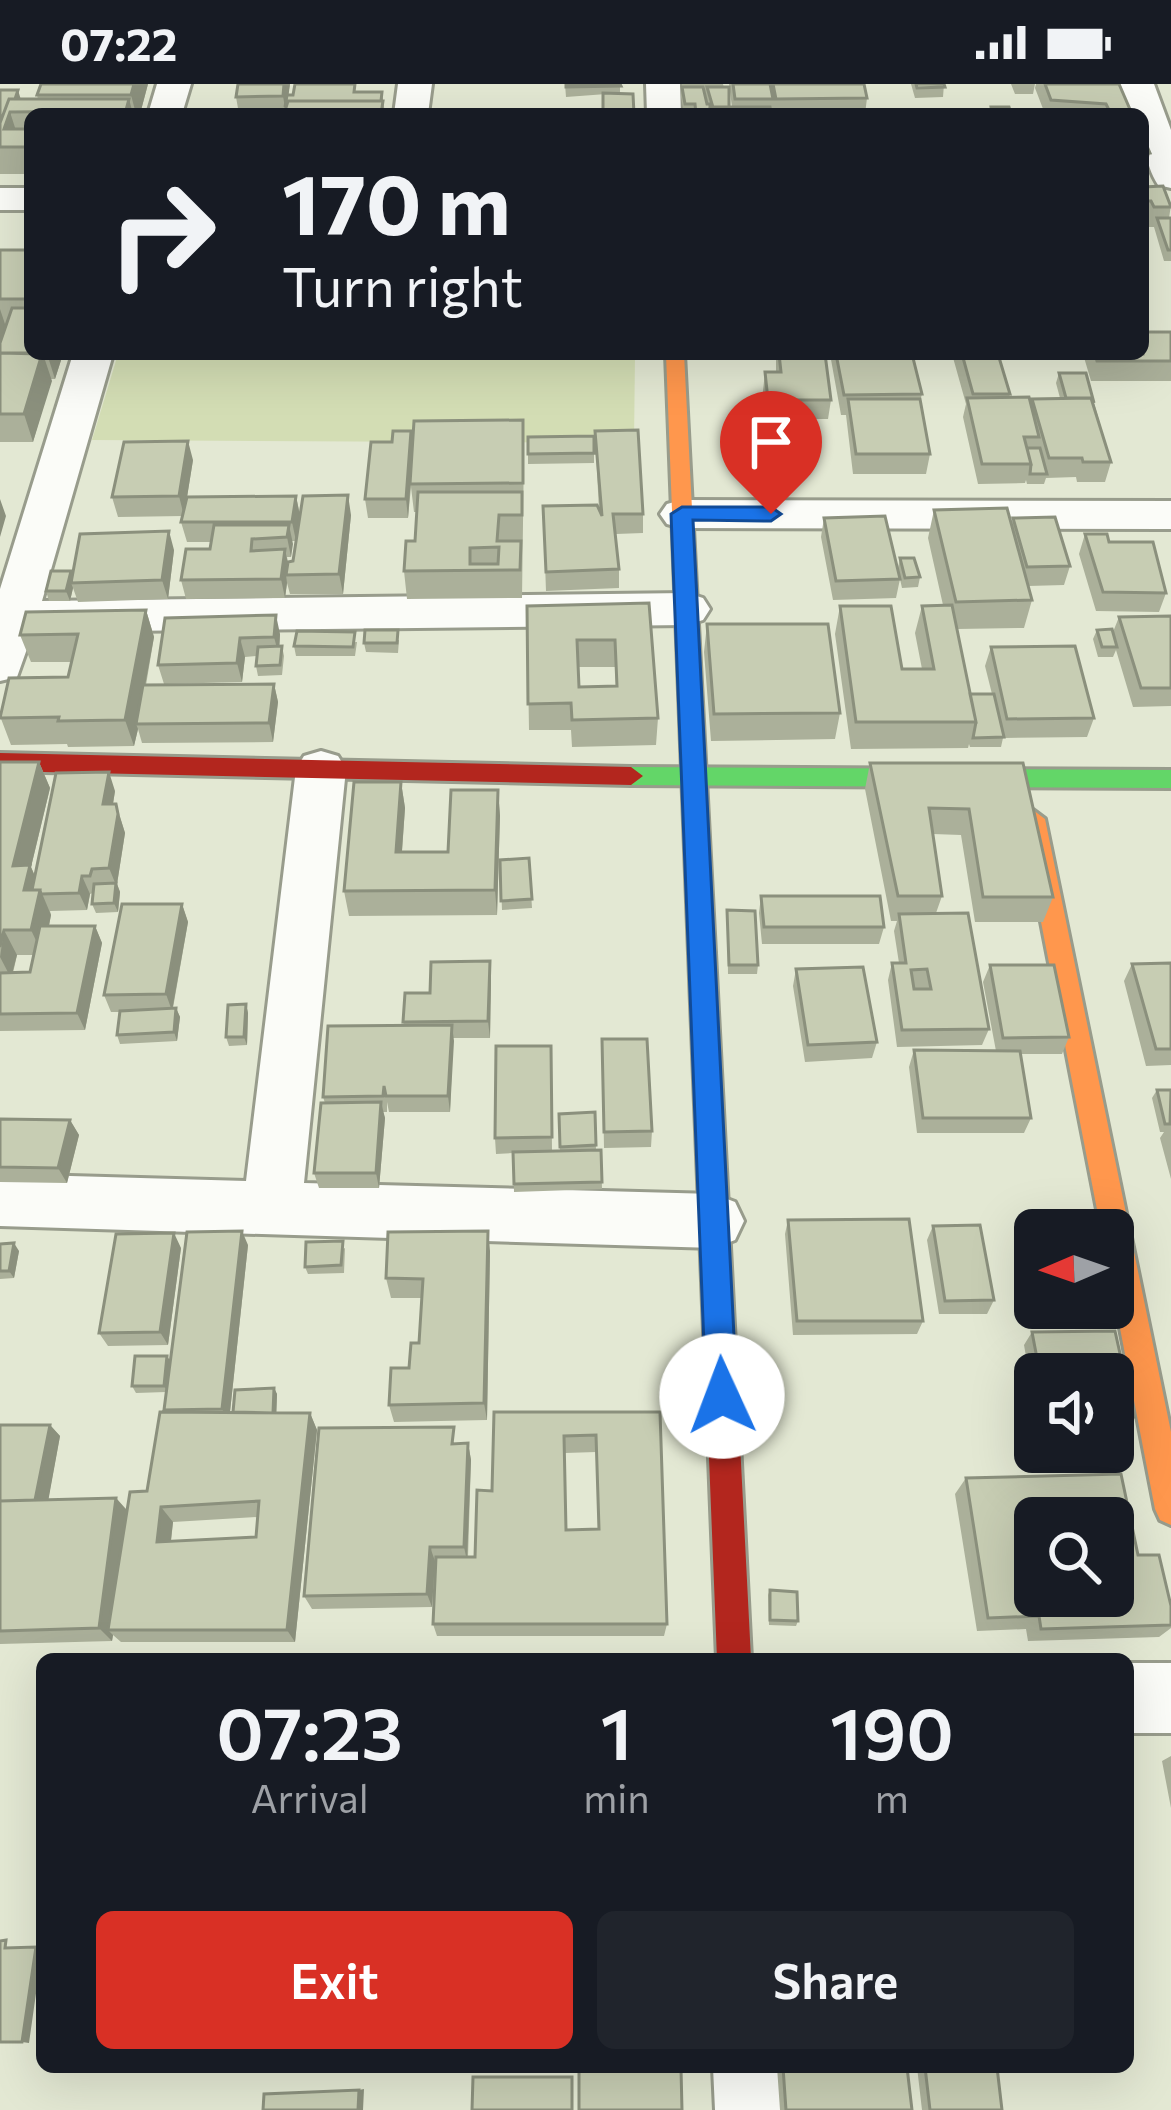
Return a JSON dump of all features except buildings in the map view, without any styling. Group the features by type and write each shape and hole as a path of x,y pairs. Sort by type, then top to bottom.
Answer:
{"street":[{"path":"1149,117 1171,177"},
{"path":"0,665 91,360"},
{"path":"675,360 734,1653"},
{"path":"682,514 1171,515"},
{"path":"14,617 687,609"},
{"path":"0,762 694,777 1171,779"},
{"path":"272,1208 321,769"},
{"path":"1025,778 1171,1509"},
{"path":"0,1200 714,1221"},
{"path":"1134,1698 1171,1698"},
{"path":"753,2073 754,2110"}],"green space":[{"path":"116,360 635,360 634,443 92,440"}],"traffic: fast":[{"path":"631,776 1171,779"}],"traffic: slow":[{"path":"675,360 702,953"},
{"path":"1033,819 1171,1509"}],"traffic: jam":[{"path":"0,762 631,776"},
{"path":"702,953 734,1653"}],"route":[{"path":"722,1396 682,514 771,514"}]}
